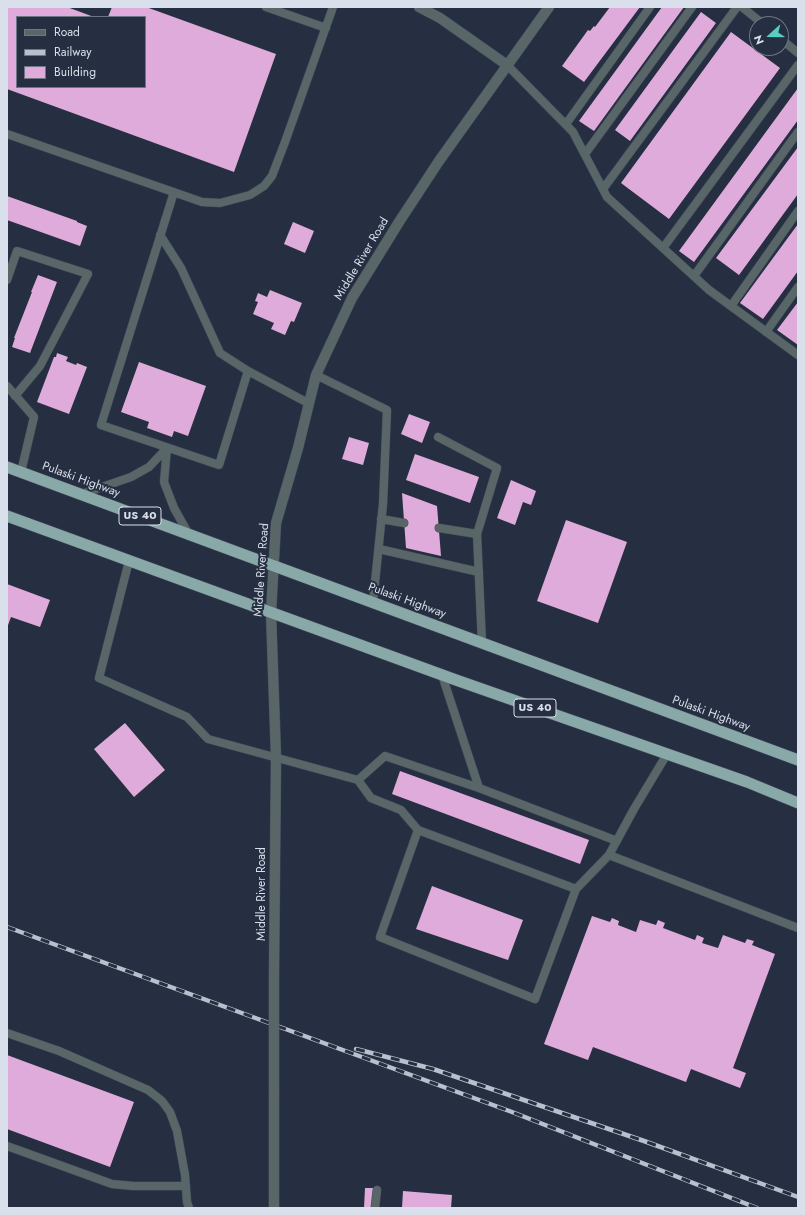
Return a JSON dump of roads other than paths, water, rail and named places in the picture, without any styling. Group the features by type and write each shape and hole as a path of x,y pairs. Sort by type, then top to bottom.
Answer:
{"highway":[{"name":"Pulaski Highway","path":"7,467 798,760"},
{"name":"US 40","path":"7,516 442,675 747,782 798,803"}],"street":[{"path":"419,7 440,18 507,65"},
{"name":"Middle River Road","path":"274,1208 276,757 271,612 276,523 298,448 316,375 352,298 439,161 549,7"}],"lane":[{"path":"266,7 326,28"},
{"path":"7,134 202,202 220,203 250,196 264,186 272,176 333,7"},
{"path":"566,124 650,7"},
{"path":"585,154 692,7"},
{"path":"603,189 737,7"},
{"path":"742,7 753,16"},
{"path":"789,46 798,53"},
{"path":"507,65 573,132 607,197 709,290 798,355"},
{"path":"663,248 798,65"},
{"path":"694,276 798,132"},
{"path":"174,192 101,425 218,465 248,371"},
{"path":"731,306 798,211"},
{"path":"160,235 181,268 220,353 248,371 308,404"},
{"path":"7,280 17,251 88,274 40,366 16,396"},
{"path":"766,332 798,287"},
{"path":"316,375 387,410 381,519 373,602"},
{"path":"7,386 34,417 21,472"},
{"path":"438,437 497,468 477,534 482,643"},
{"path":"82,494 131,477 149,467 167,448"},
{"path":"167,448 164,482 174,508 188,533"},
{"path":"381,519 404,523"},
{"path":"439,528 477,534"},
{"path":"378,549 479,572"},
{"path":"129,561 99,678 188,717 208,739 358,780 371,798 400,810 418,830 576,890"},
{"path":"442,675 479,788"},
{"path":"418,830 380,938 535,999 576,890 609,855 634,809 667,754"},
{"path":"358,780 385,756 479,788 617,841"},
{"path":"609,855 798,928"},
{"path":"7,1033 59,1052 148,1090 162,1101 170,1112 178,1131 189,1208"},
{"path":"7,1146 112,1184 133,1186 186,1186"},
{"path":"375,1208 377,1190"}],"railway":[{"path":"7,927 512,1112 757,1208"},
{"path":"356,1049 433,1069 644,1141 798,1197"}]}
